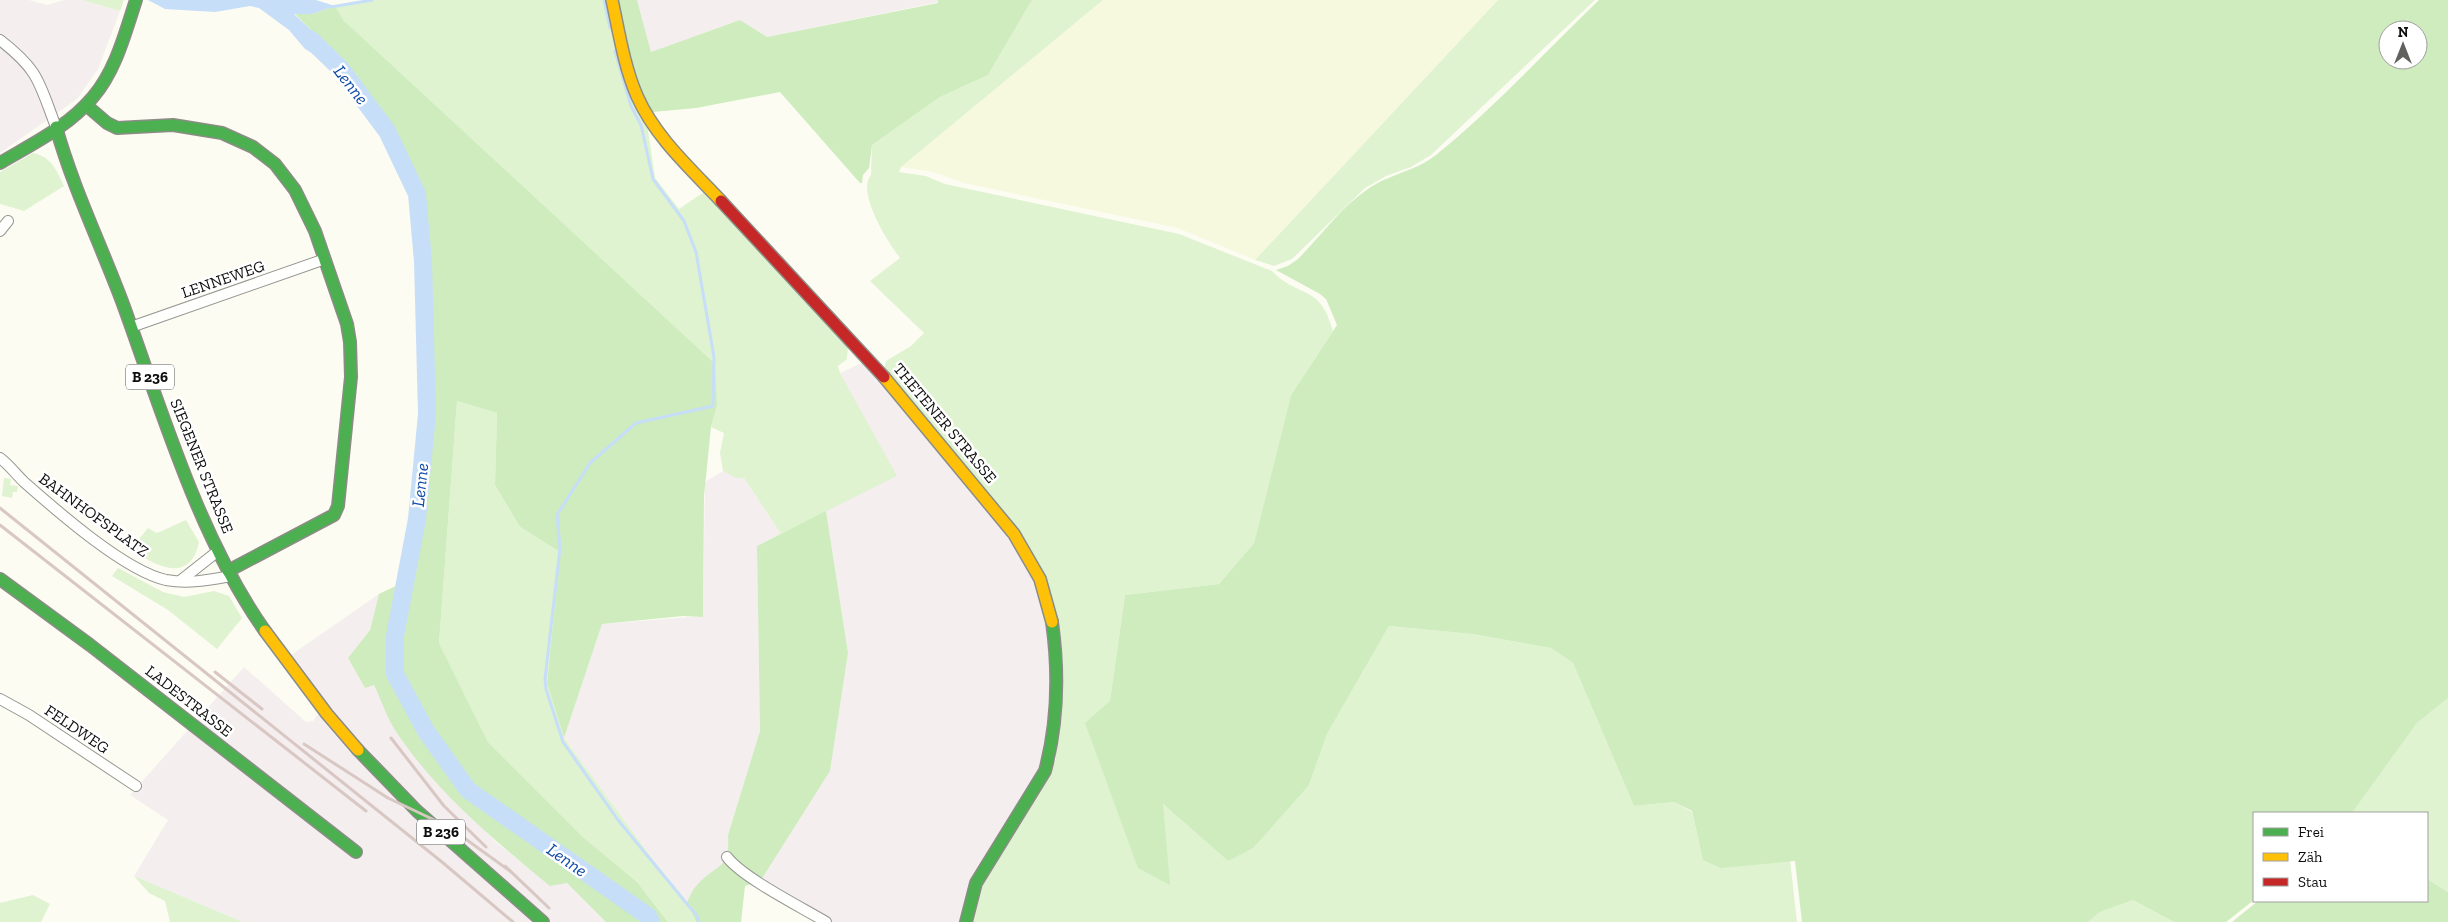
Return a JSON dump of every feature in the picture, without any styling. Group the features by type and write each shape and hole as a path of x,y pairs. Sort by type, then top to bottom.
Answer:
{"street":[{"path":"0,163 56,128 86,105 98,90 116,53 136,0"},
{"name":"THETENER STRASSE","path":"612,0 629,74 646,113 709,187 913,408 1020,543 1040,579 1051,613 1054,636 1055,715 1051,755 1045,771 976,883 967,912 966,922"},
{"path":"0,40 30,67 46,95 56,128"},
{"path":"86,105 107,123 117,128 129,129 158,125 188,126 222,133 253,147 275,164 295,190 315,231 347,324 352,359 338,506 334,515 230,573"},
{"name":"SIEGENER STRASSE","path":"56,128 65,159 131,327 190,486 218,551 230,573 284,660 345,736 417,811 543,922"},
{"path":"0,231 8,222"},
{"name":"LENNEWEG","path":"131,327 325,259"},
{"name":"BAHNHOFSPLATZ","path":"0,458 23,481 117,555 155,576 193,582 230,573"},
{"path":"180,581 218,551"},
{"name":"LADESTRASSE","path":"0,580 90,645 356,852"},
{"name":"FELDWEG","path":"0,699 29,715 136,786"},
{"path":"727,857 731,863 826,922"}],"shaded area":[{"path":"0,0 29,0 47,5 64,0 82,0 120,11 98,69 77,99 0,153"},
{"path":"637,0 938,0 939,2 767,37 740,20 651,52"},
{"path":"864,362 937,442 1031,569 1051,636 1049,736 1038,775 962,922 833,922 761,880 830,771 848,653 826,511 896,476 840,373"},
{"path":"723,471 736,478 744,478 781,534 757,546 760,731 728,835 729,852 720,868 697,885 687,902 651,857 564,738 602,624 703,616 705,482"},
{"path":"379,594 370,630 348,658 365,688 374,685 393,725 407,747 455,801 497,843 550,885 567,883 606,922 243,922 134,876 168,820 130,795 244,667 306,722 313,721 325,705 291,655"}],"green space":[{"path":"82,0 124,0 120,11"},
{"path":"375,0 607,0 647,123 655,178 679,209 707,190 848,346 847,359 838,366 840,373 897,476 781,534 744,478 736,478 723,471 720,453 724,433 711,427 717,406 344,21 335,6"},
{"path":"618,0 637,0 651,52 740,20 767,37 938,3 938,0 1032,0 988,75 940,97 872,145 869,168 863,175 862,183 860,183 780,92 696,108 653,112 637,85"},
{"path":"1032,0 1103,0 901,167 899,172 926,176 945,184 1179,234 1272,271 1282,280 1315,298 1322,305 1328,316 1333,331 1291,395 1254,543 1219,584 1125,595 1110,701 1163,804 1228,861 1309,785 1327,734 1389,626 1472,634 1551,648 1573,663 1634,806 1674,802 1692,812 1703,859 1767,863 1790,860 1797,922 971,922 974,897 1056,759 1051,592 884,369 886,361 911,346 924,333 870,281 900,258 875,217 870,205 867,183 871,175 872,145 940,97 988,75"},
{"path":"1103,0 1498,0 1255,260 1178,228 964,183 933,172 901,167"},
{"path":"1498,0 1595,0 1431,155 1411,167 1386,176 1365,188 1292,259 1274,266 1255,260"},
{"path":"1599,0 2448,0 2448,698 2417,723 2353,812 2253,812 2253,901 2226,922 2174,922 2133,900 2100,912 2088,922 1802,922 1795,861 1721,868 1703,860 1692,811 1674,802 1634,806 1573,663 1551,648 1472,634 1389,626 1327,734 1309,785 1253,848 1228,861 1163,804 1170,885 1138,868 1085,723 1110,701 1125,595 1219,584 1254,543 1291,395 1337,325 1326,299 1276,270 1288,266 1298,259 1358,196 1384,180 1428,161 1499,99"},
{"path":"335,6 344,21 715,364 717,406 711,427 704,496 703,617 683,616 602,624 564,738 547,683 560,552 520,527 495,485 497,413 457,401 439,643 488,742 583,837 637,882 668,922 606,922 567,883 550,886 466,814 428,774 395,730 374,685 365,688 348,658 370,630 379,594 406,581 413,569 424,516 420,202 397,154 331,64 310,29 294,13 312,14"},
{"path":"33,153 45,158 53,165 64,186 24,211 0,204 0,172"},
{"path":"457,401 497,413 495,485 520,527 560,552 547,683 564,738 651,857 687,902 696,922 668,922 637,882 583,837 488,742 439,643"},
{"path":"4,478 11,479 10,485 18,486 17,492 13,492 12,498 2,496"},
{"path":"826,511 848,653 830,771 761,880 745,886 741,922 696,922 687,902 697,885 721,865 727,855 728,835 760,731 757,546"},
{"path":"186,520 199,542 188,564 180,568 161,566 131,549 148,528 157,533"},
{"path":"118,568 163,592 184,597 214,591 229,596 242,618 217,649 168,610 112,576"},
{"path":"2448,698 2448,892 2428,880 2428,812 2353,812 2417,723"},
{"path":"134,876 243,922 170,922 165,901 149,893"},
{"path":"2428,880 2448,892 2448,922 2232,922 2257,902 2428,902"},
{"path":"33,895 50,904 41,922 0,922 0,903"},
{"path":"2133,900 2174,922 2088,922 2100,912"}],"water":[{"path":"148,0 316,0 335,6 312,14 294,14 310,29 331,64 305,49 289,30 259,8 250,6 215,12 165,9"}],"waterway":[{"path":"331,7 372,0"},
{"path":"604,0 610,28"},
{"name":"Lenne","path":"310,39 340,68 387,131 417,194 423,261 427,414 417,519 395,636 395,674 426,731 468,790 648,916 651,922"},
{"path":"615,51 631,106 641,125 653,179 684,221 696,252 714,357 713,406 636,423 590,463 557,515 560,548 545,679 546,689 563,742 618,820 697,916 699,922"}],"railway":[{"path":"0,508 442,862 513,922"},
{"path":"0,525 366,811"},
{"path":"215,672 262,709"},
{"path":"391,738 444,806 486,847"},
{"path":"304,744 388,798 449,827 510,871"},
{"path":"505,866 549,908"}],"traffic: fast":[{"path":"0,163 61,126 93,97 114,63 136,0"},
{"path":"86,105 107,123 117,128 173,125 222,133 253,147 275,164 295,190 315,231 347,324 350,342 351,377 338,506 334,515 228,571"},
{"path":"56,127 79,194 123,304 201,515 220,556 265,631"},
{"path":"0,579 90,645 356,852"},
{"path":"966,922 976,883 1045,771 1053,734 1056,697 1056,659 1052,622"},
{"path":"358,750 417,811 543,922"}],"traffic: slow":[{"path":"612,0 629,73 637,96 645,111 674,152 721,201"},
{"path":"884,377 1014,534 1040,579 1052,622"},
{"path":"265,631 327,714 358,750"}],"traffic: jam":[{"path":"721,201 884,377"}]}
